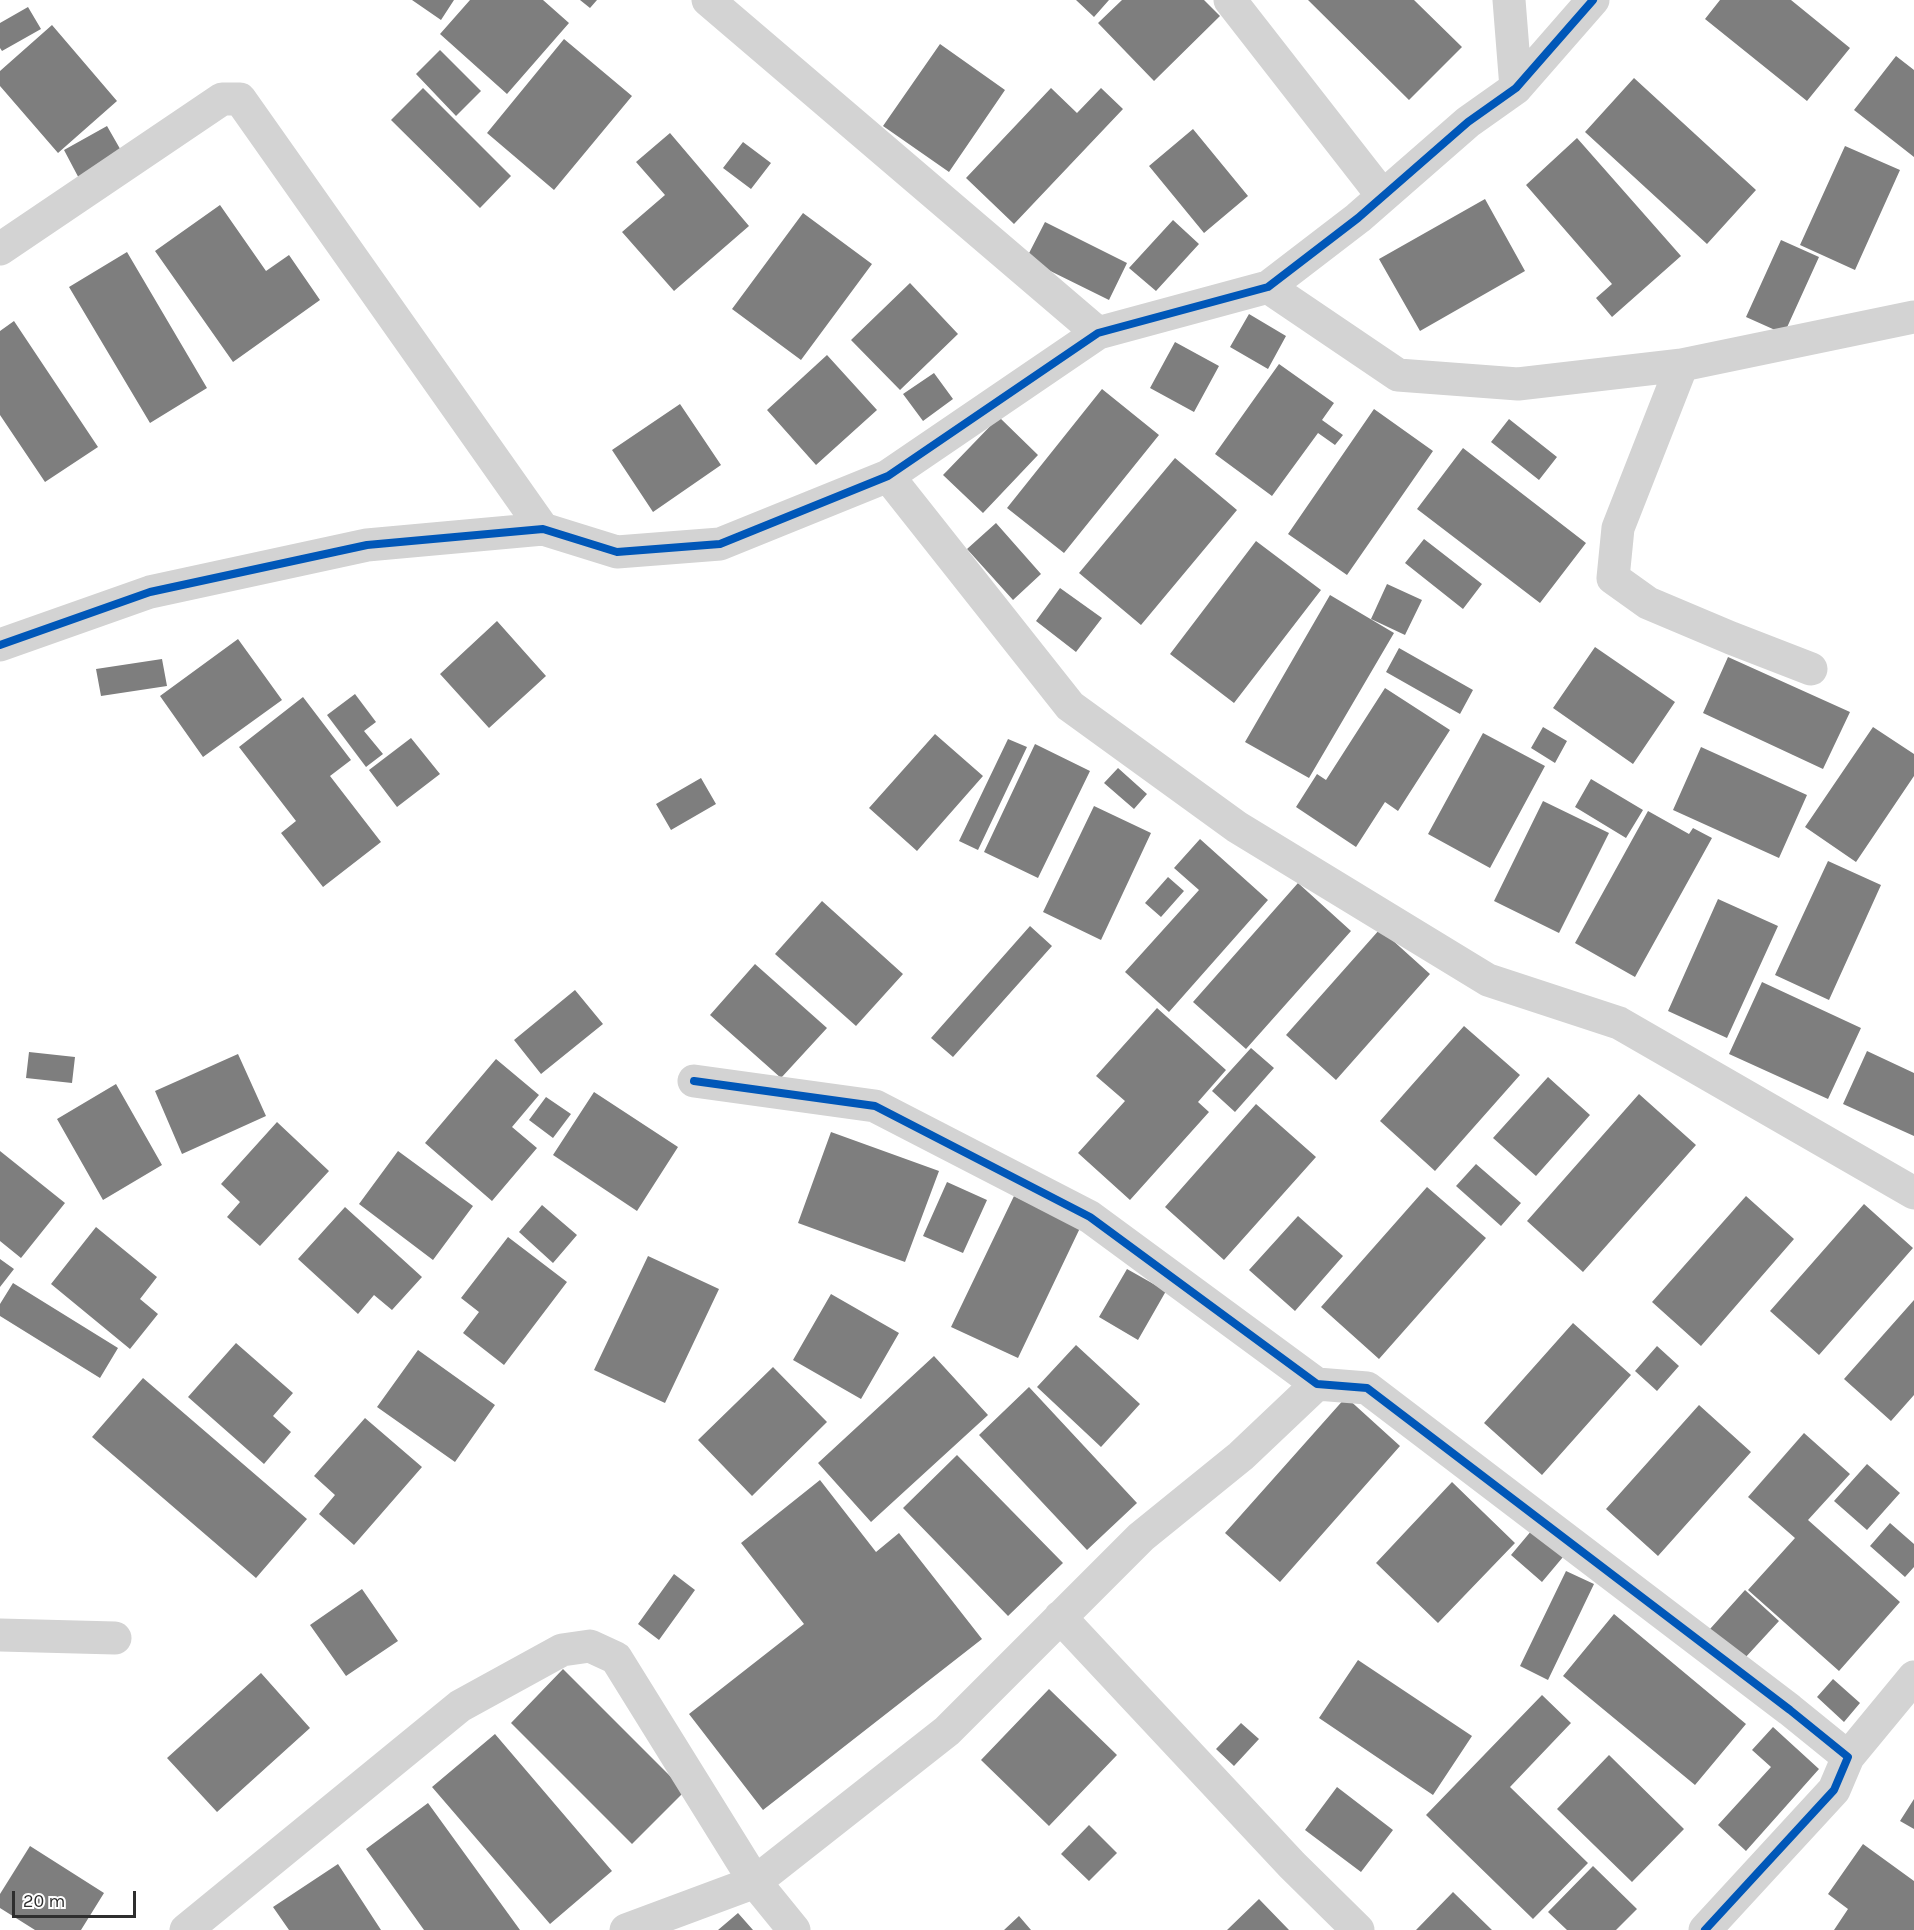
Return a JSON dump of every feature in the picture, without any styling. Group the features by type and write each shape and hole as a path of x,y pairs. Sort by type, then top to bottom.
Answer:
{"street":[{"path":"708,0 1098,333"},
{"path":"1230,0 1382,195"},
{"path":"1509,0 1516,88"},
{"path":"0,645 150,592 367,545 543,529 617,552 720,544 888,476 1098,333 1268,287 1358,218 1468,122 1516,88 1593,0"},
{"path":"0,249 222,99 240,99 543,529"},
{"path":"1268,287 1398,375 1518,384 1682,365 1914,317"},
{"path":"1682,365 1618,528 1613,578 1648,603 1811,669"},
{"path":"888,476 1070,706 1237,827 1488,980 1619,1023 1914,1193"},
{"path":"694,1081 874,1106 1090,1217 1317,1384 1367,1388 1781,1703 1848,1757"},
{"path":"626,1930 754,1882 946,1731 1141,1537 1241,1456 1317,1384"},
{"path":"1060,1617 1292,1865 1358,1930"},
{"path":"0,1635 115,1638"},
{"path":"186,1930 460,1706 562,1650 590,1646 616,1658 754,1882 794,1930"},
{"path":"1705,1930 1834,1790 1848,1757 1914,1677"}],"building":[{"path":"412,0 454,0 441,20"},
{"path":"470,0 543,0 569,23 507,94 440,34"},
{"path":"580,0 597,0 590,8"},
{"path":"1076,0 1109,0 1094,17"},
{"path":"1122,0 1204,0 1220,16 1154,81 1098,23"},
{"path":"1308,0 1414,0 1462,47 1409,100"},
{"path":"1720,0 1791,0 1850,48 1807,101 1705,19"},
{"path":"28,7 41,29 2,51 0,23"},
{"path":"52,25 117,101 58,153 0,86 0,71"},
{"path":"564,39 632,96 554,190 487,133"},
{"path":"940,44 1005,90 949,172 883,126"},
{"path":"440,50 481,91 456,116 416,74"},
{"path":"1896,56 1914,70 1914,157 1854,110"},
{"path":"1634,78 1756,190 1707,244 1585,132"},
{"path":"423,88 511,176 480,208 391,120"},
{"path":"1051,88 1077,113 1101,88 1123,109 1014,224 966,178"},
{"path":"107,126 127,161 83,186 64,150"},
{"path":"1193,129 1248,196 1204,233 1149,166"},
{"path":"670,133 749,226 674,291 622,232 665,195 636,162"},
{"path":"1577,138 1681,256 1612,317 1596,298 1612,284 1526,185"},
{"path":"743,142 771,163 751,189 723,168"},
{"path":"1845,146 1900,170 1855,270 1800,245"},
{"path":"1485,199 1525,271 1420,331 1379,259"},
{"path":"220,205 266,271 289,255 320,300 233,362 155,251"},
{"path":"803,213 872,264 801,360 732,309"},
{"path":"1173,220 1199,244 1156,291 1129,268"},
{"path":"1045,222 1127,263 1109,300 1026,259"},
{"path":"1781,240 1819,257 1784,334 1746,317"},
{"path":"127,252 207,388 150,423 69,287"},
{"path":"910,283 958,334 900,390 851,340"},
{"path":"1249,314 1286,336 1268,369 1230,347"},
{"path":"14,321 98,447 45,482 0,415 0,331"},
{"path":"1175,342 1219,366 1194,412 1150,388"},
{"path":"827,355 877,410 816,465 767,410"},
{"path":"1279,364 1334,403 1322,420 1343,435 1335,445 1318,433 1272,496 1215,454"},
{"path":"934,373 953,399 923,421 903,394"},
{"path":"1102,389 1159,435 1064,553 1007,508"},
{"path":"680,404 721,465 653,512 612,450"},
{"path":"1374,409 1433,451 1347,575 1288,534"},
{"path":"999,417 1038,455 983,513 943,475"},
{"path":"1509,419 1557,457 1539,480 1491,442"},
{"path":"1463,448 1586,543 1540,603 1417,509"},
{"path":"1175,458 1237,510 1141,625 1079,573"},
{"path":"996,523 1041,574 1013,600 967,549"},
{"path":"1424,539 1482,584 1463,609 1405,563"},
{"path":"1256,541 1321,590 1234,703 1170,654"},
{"path":"1387,584 1422,600 1405,635 1371,619"},
{"path":"1060,588 1102,618 1076,652 1036,621"},
{"path":"1330,595 1394,633 1309,778 1245,742"},
{"path":"497,621 546,676 489,728 440,674"},
{"path":"238,639 282,700 203,757 160,696"},
{"path":"1595,647 1675,702 1633,764 1553,708"},
{"path":"1399,648 1473,690 1460,714 1386,672"},
{"path":"1728,657 1850,712 1823,769 1703,713"},
{"path":"162,659 167,686 101,696 96,669"},
{"path":"1385,688 1450,730 1398,811 1385,802 1356,847 1296,807 1317,774 1326,780"},
{"path":"355,694 376,722 364,731 383,754 366,767 327,715"},
{"path":"303,697 351,760 330,776 381,842 323,887 281,833 296,821 239,747"},
{"path":"1543,727 1567,741 1555,763 1531,748"},
{"path":"1873,727 1914,754 1914,776 1856,862 1805,827"},
{"path":"1483,733 1545,766 1490,868 1428,834"},
{"path":"935,734 983,776 917,851 869,808"},
{"path":"411,738 440,774 397,807 369,770"},
{"path":"1008,739 1027,747 978,850 959,841"},
{"path":"1035,744 1090,771 1038,878 984,852"},
{"path":"1701,747 1807,795 1779,858 1673,810"},
{"path":"1118,768 1147,794 1134,809 1104,783"},
{"path":"701,778 716,804 671,830 656,804"},
{"path":"1591,779 1643,810 1626,838 1575,807"},
{"path":"1543,801 1609,833 1559,933 1494,901"},
{"path":"1094,806 1151,833 1101,940 1043,912"},
{"path":"1648,811 1689,834 1693,828 1712,838 1635,977 1575,943"},
{"path":"1200,839 1268,900 1169,1012 1125,972 1199,890 1174,868"},
{"path":"1828,861 1881,885 1829,1000 1775,975"},
{"path":"1168,877 1184,891 1161,917 1145,903"},
{"path":"1298,883 1351,931 1246,1049 1193,1002"},
{"path":"1718,899 1778,926 1727,1038 1668,1011"},
{"path":"822,901 903,974 856,1026 775,954"},
{"path":"1030,926 1052,946 953,1057 931,1038"},
{"path":"1380,929 1430,974 1336,1080 1286,1035"},
{"path":"755,964 827,1028 781,1078 710,1015"},
{"path":"1762,982 1861,1028 1828,1099 1729,1054"},
{"path":"575,990 603,1024 541,1074 514,1040"},
{"path":"1157,1008 1226,1070 1198,1102 1209,1112 1130,1200 1078,1153 1125,1101 1096,1076"},
{"path":"1464,1026 1520,1075 1435,1171 1380,1121"},
{"path":"1251,1048 1274,1068 1235,1112 1212,1091"},
{"path":"1867,1051 1914,1073 1914,1136 1843,1104"},
{"path":"29,1052 75,1057 72,1083 26,1078"},
{"path":"238,1054 266,1116 182,1154 155,1091"},
{"path":"496,1059 539,1095 512,1127 537,1148 492,1201 425,1143"},
{"path":"1548,1077 1590,1115 1536,1176 1493,1138"},
{"path":"116,1084 162,1165 103,1200 57,1119"},
{"path":"594,1092 678,1147 637,1211 553,1155"},
{"path":"1639,1094 1696,1145 1583,1272 1527,1221"},
{"path":"546,1097 571,1114 553,1138 529,1120"},
{"path":"1256,1104 1316,1157 1224,1260 1165,1207"},
{"path":"277,1122 329,1171 260,1246 227,1217 240,1202 221,1184"},
{"path":"831,1132 939,1171 905,1262 798,1223"},
{"path":"0,1151 65,1203 21,1258 0,1241"},
{"path":"398,1151 473,1206 433,1260 359,1204"},
{"path":"1476,1164 1521,1203 1501,1226 1456,1186"},
{"path":"947,1182 987,1200 963,1253 923,1236"},
{"path":"1427,1187 1486,1238 1379,1359 1321,1307"},
{"path":"1014,1196 1080,1228 1018,1358 951,1327"},
{"path":"1746,1196 1794,1239 1701,1346 1652,1302"},
{"path":"1864,1204 1913,1248 1819,1355 1770,1311"},
{"path":"542,1205 577,1235 553,1263 519,1232"},
{"path":"345,1207 422,1277 392,1310 374,1295 358,1314 298,1259"},
{"path":"1298,1216 1343,1256 1295,1311 1249,1270"},
{"path":"96,1227 157,1277 140,1299 158,1314 130,1349 51,1284"},
{"path":"508,1237 567,1282 504,1365 463,1333 479,1312 461,1298"},
{"path":"648,1256 719,1289 665,1403 594,1370"},
{"path":"0,1259 14,1269 0,1287"},
{"path":"1127,1269 1166,1291 1138,1340 1099,1317"},
{"path":"13,1283 118,1348 100,1378 0,1316 0,1304"},
{"path":"831,1294 899,1333 861,1399 793,1360"},
{"path":"1914,1300 1914,1395 1891,1421 1844,1379"},
{"path":"1573,1323 1631,1375 1542,1475 1484,1423"},
{"path":"236,1343 293,1393 273,1416 291,1432 264,1464 188,1397"},
{"path":"1076,1345 1140,1404 1101,1447 1037,1387"},
{"path":"1657,1346 1679,1366 1657,1391 1635,1371"},
{"path":"418,1350 495,1405 455,1462 377,1407"},
{"path":"934,1356 988,1415 871,1522 818,1463"},
{"path":"773,1367 827,1422 752,1496 698,1440"},
{"path":"143,1378 307,1519 256,1578 92,1437"},
{"path":"1029,1387 1137,1503 1087,1550 979,1435"},
{"path":"1346,1397 1400,1446 1280,1582 1225,1533"},
{"path":"1699,1405 1751,1452 1658,1556 1606,1509"},
{"path":"365,1418 422,1467 354,1545 319,1514 335,1495 314,1476"},
{"path":"1804,1433 1850,1474 1808,1520 1900,1602 1839,1671 1748,1590 1795,1538 1748,1497"},
{"path":"957,1455 1063,1563 1008,1616 903,1508"},
{"path":"1867,1464 1900,1493 1867,1530 1834,1501"},
{"path":"820,1480 876,1552 899,1533 982,1639 763,1810 689,1714 804,1624 741,1543"},
{"path":"1452,1482 1515,1543 1438,1623 1376,1563"},
{"path":"1890,1523 1914,1544 1914,1567 1905,1577 1870,1546"},
{"path":"1532,1530 1563,1557 1542,1582 1511,1555"},
{"path":"1566,1571 1594,1584 1548,1680 1520,1666"},
{"path":"674,1574 695,1590 659,1640 638,1624"},
{"path":"362,1589 398,1641 346,1676 310,1625"},
{"path":"1745,1590 1779,1621 1744,1659 1710,1629"},
{"path":"1614,1614 1746,1724 1695,1785 1563,1676"},
{"path":"1358,1660 1472,1736 1433,1795 1319,1718"},
{"path":"563,1669 685,1791 632,1844 511,1723"},
{"path":"261,1673 310,1728 217,1812 167,1758"},
{"path":"1833,1679 1860,1703 1844,1722 1817,1697"},
{"path":"1049,1689 1117,1755 1049,1826 981,1760"},
{"path":"1542,1695 1571,1723 1510,1787 1588,1863 1533,1919 1426,1815"},
{"path":"1241,1723 1259,1739 1234,1766 1216,1749"},
{"path":"1773,1727 1819,1769 1746,1851 1718,1825 1771,1767 1752,1750"},
{"path":"495,1734 612,1871 550,1924 432,1787"},
{"path":"1609,1755 1684,1829 1632,1882 1557,1809"},
{"path":"1337,1787 1393,1830 1361,1872 1305,1830"},
{"path":"1914,1799 1914,1829 1900,1821"},
{"path":"428,1803 520,1930 424,1930 366,1849"},
{"path":"1089,1825 1117,1853 1089,1881 1061,1854"},
{"path":"1863,1844 1914,1881 1914,1930 1834,1930 1848,1909 1828,1894"},
{"path":"30,1846 104,1893 81,1930 35,1930 0,1908 0,1894"},
{"path":"338,1864 381,1930 289,1930 273,1907"},
{"path":"1593,1866 1637,1909 1616,1930 1567,1930 1548,1912"},
{"path":"1453,1892 1492,1930 1416,1930"},
{"path":"1259,1899 1289,1930 1227,1930"},
{"path":"738,1913 753,1930 718,1930"},
{"path":"1019,1916 1031,1930 1004,1930"}],"cycle path":[{"path":"0,645 150,592 367,545 543,529 617,552 720,544 888,476 1098,333 1268,287 1358,218 1468,122 1516,88 1593,0"},
{"path":"694,1081 875,1106 1090,1217 1317,1384 1367,1388 1790,1710 1848,1757 1834,1790 1705,1930"}]}
